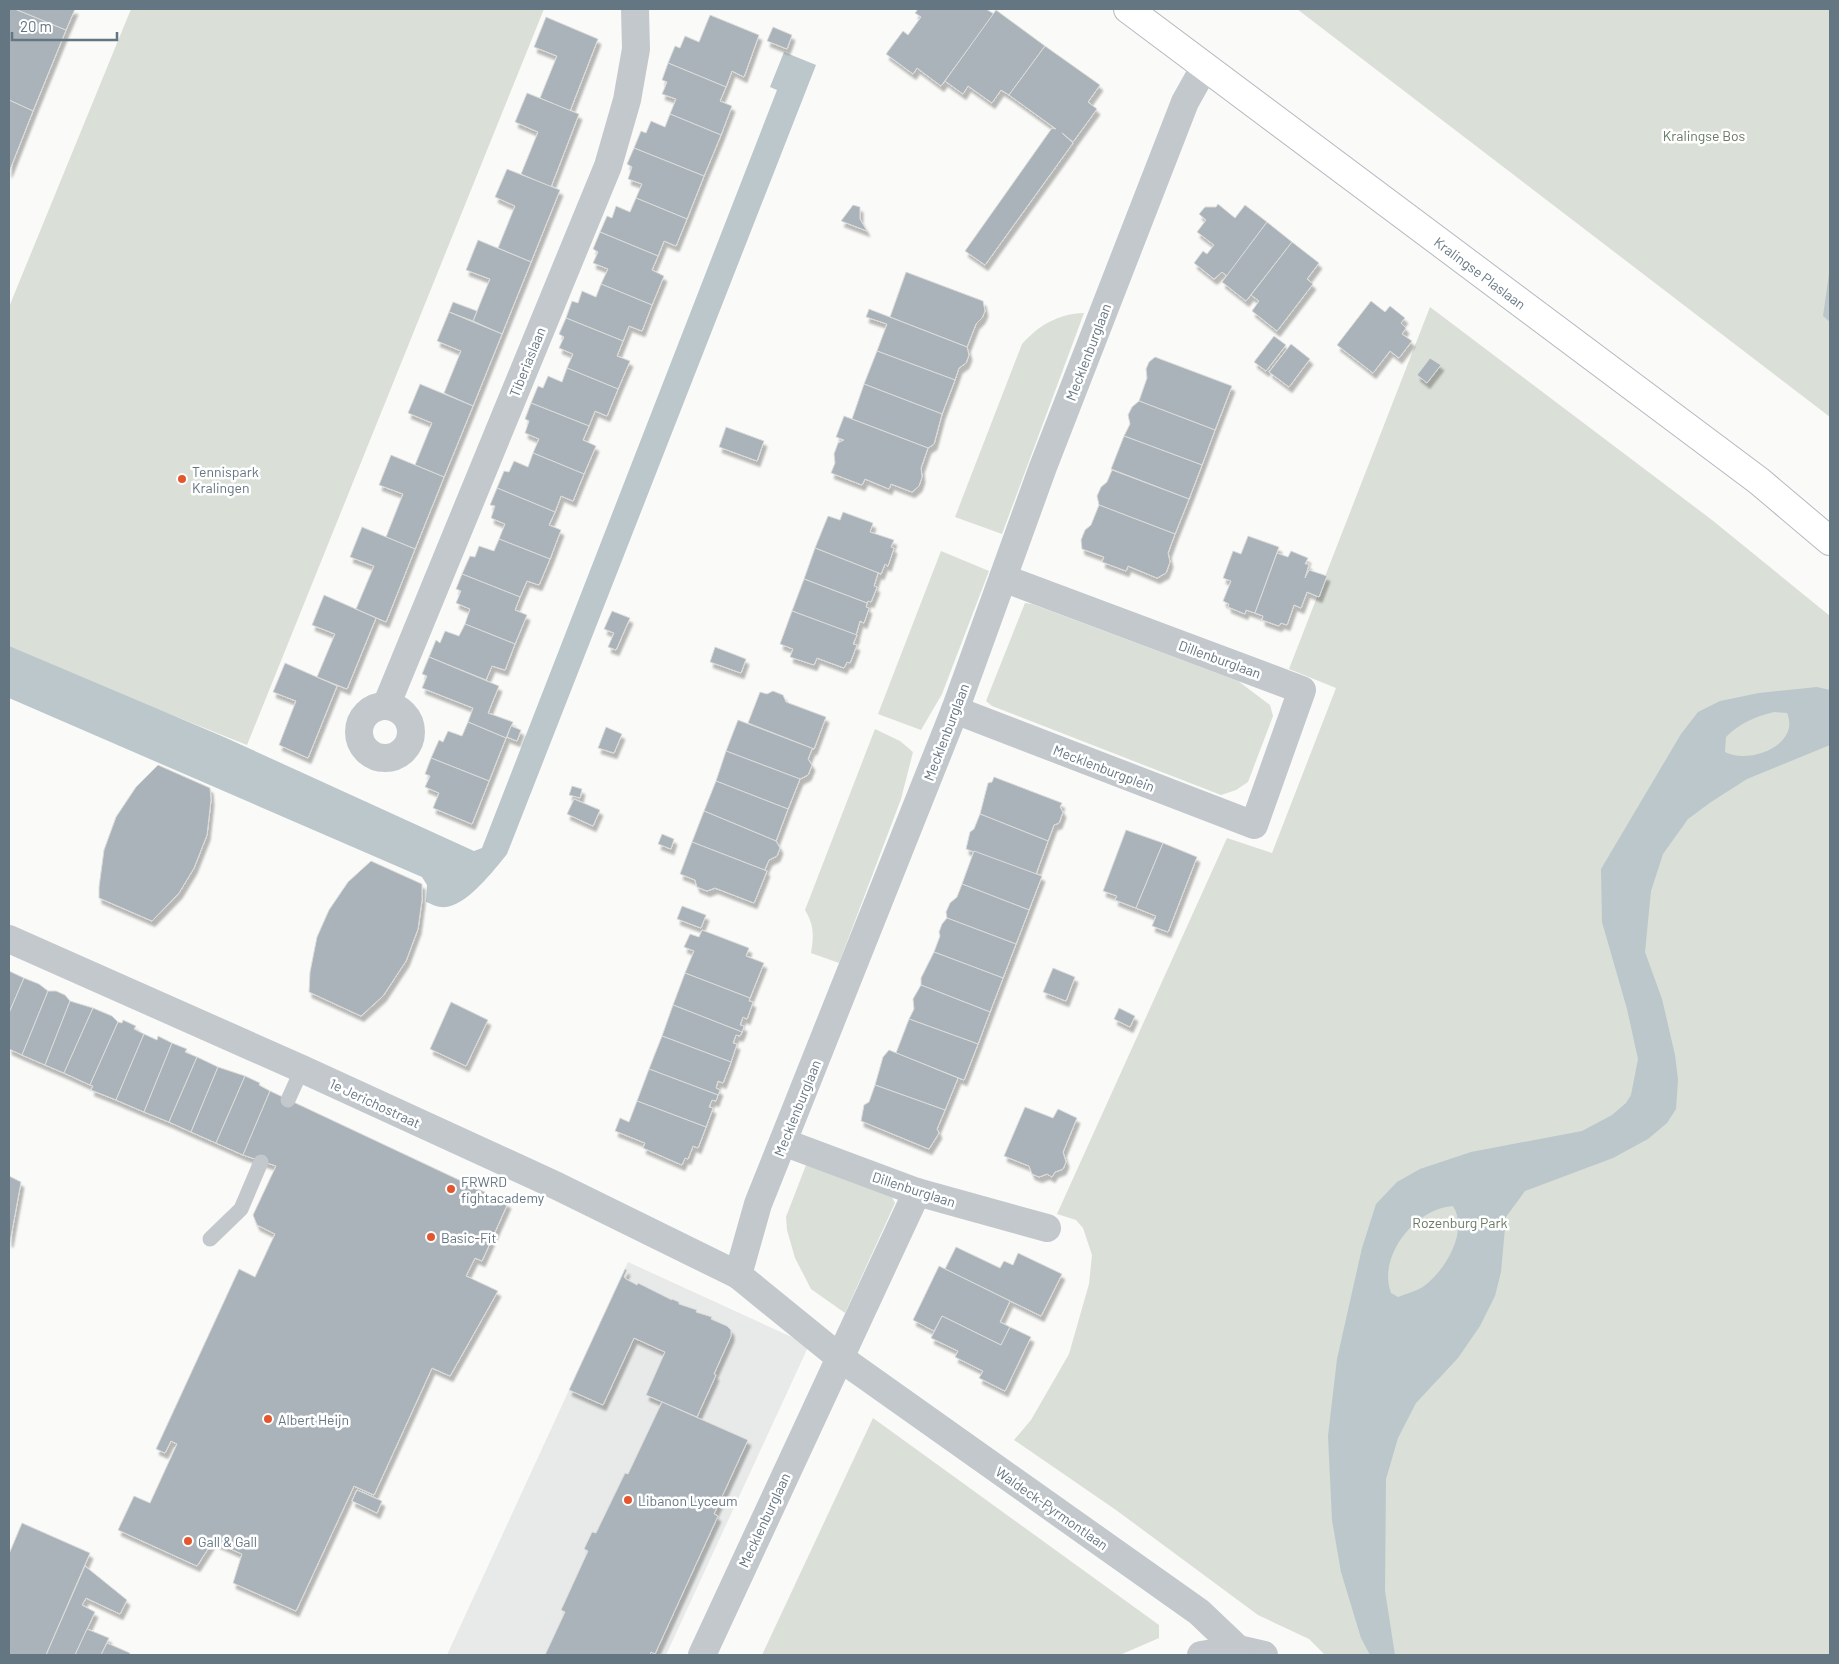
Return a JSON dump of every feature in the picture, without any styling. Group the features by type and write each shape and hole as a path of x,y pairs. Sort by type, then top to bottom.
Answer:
{"main road":[{"name":"Kralingse Plaslaan","path":"1128,9 1204,68 1759,481 1830,541"}],"street":[{"name":"Tiberiaslaan","path":"386,706 608,166 627,100 636,48 635,9"},
{"name":"Mecklenburglaan","path":"738,1275 758,1204 955,710 1043,467 1185,102 1204,68"},
{"name":"Dillenburglaan","path":"1003,578 1302,690 1254,825"},
{"name":"Mecklenburgplein","path":"955,710 1254,825"},
{"name":"1e Jerichostraat","path":"9,939 302,1069 556,1186 738,1275"},
{"name":"Dillenburglaan","path":"783,1142 918,1192 1047,1228"},
{"name":"Mecklenburglaan","path":"702,1655 839,1357 918,1192"},
{"path":"738,1275 839,1357"},
{"name":"Waldeck-Pyrmontlaan","path":"839,1357 1199,1612 1238,1652"},
{"path":"1201,1655 1238,1652 1264,1655"}],"lane":[{"path":"288,1100 302,1069"},
{"path":"210,1239 241,1209 261,1162"}],"shaded area":[{"path":"784,52 816,65 507,854 469,896 450,906 439,907 426,902 427,885 422,877 9,698 9,646 224,737 474,851 482,848 777,90 770,87"},
{"path":"1830,267 1830,322 1823,316"},
{"path":"1817,687 1830,690 1830,745 1747,779 1711,802 1688,819 1663,854 1651,891 1645,952 1662,999 1675,1055 1678,1080 1676,1109 1667,1123 1648,1139 1613,1158 1525,1191 1506,1217 1501,1272 1495,1296 1480,1326 1458,1358 1416,1403 1398,1438 1386,1479 1385,1591 1395,1655 1370,1655 1361,1638 1341,1572 1332,1520 1328,1436 1337,1359 1362,1248 1376,1204 1397,1182 1420,1169 1471,1152 1582,1131 1612,1115 1626,1103 1631,1095 1638,1059 1627,1009 1602,922 1601,869 1681,734 1698,712 1720,701 1759,693","holes":["1774,712 1787,713 1789,724 1787,734 1780,743 1759,754 1747,756 1725,752 1726,737 1731,732 1748,721","1453,1206 1457,1215 1457,1236 1454,1247 1443,1266 1426,1285 1419,1289 1398,1297 1391,1293 1388,1279 1390,1264 1403,1236 1426,1215 1439,1209"]},
{"name":"Libanon Lyceum","path":"628,1262 809,1345 666,1655 447,1655"}],"green space":[{"name":"Tennispark Kralingen","path":"131,9 544,9 247,745 9,650 9,307"},
{"name":"Kralingse Bos","path":"1297,9 1830,9 1830,417"},
{"name":"Rozenburg Park","path":"1430,307 1712,520 1830,616 1830,1655 1325,1655 1309,1639 1258,1615 1116,1510 1014,1440 1031,1420 1069,1354 1089,1284 1092,1255 1083,1228 1076,1220 1057,1214 1227,838 1272,853 1336,688 1289,669"},
{"path":"1084,313 1002,534 955,517 1022,344 1035,331 1057,318"},
{"path":"941,551 989,571 942,694 921,730 878,714"},
{"path":"1025,603 1238,681 1270,705 1273,716 1248,782 1236,790 1221,795 992,706 986,701"},
{"path":"875,729 900,741 913,752 901,799 839,963 811,953 812,930 805,910"},
{"path":"806,1165 891,1195 895,1203 845,1313 811,1289 795,1258 787,1230 786,1217"},
{"path":"873,1418 1159,1625 1159,1638 1120,1655 762,1655"}],"building":[{"path":"9,9 15,9 66,30 33,111 9,100"},
{"path":"15,9 75,9 66,30"},
{"path":"918,9 986,9 994,14 941,86 917,68 913,74 886,54 903,31 908,35 921,17 915,13"},
{"path":"996,10 1045,46 1009,95 1001,90 992,103 968,86 963,94 945,81"},
{"path":"710,15 759,35 744,77 732,71 726,87 668,63 675,46 680,48 685,36 699,42"},
{"path":"546,17 598,39 570,111 540,98 557,56 534,47"},
{"path":"773,27 792,35 787,49 767,41"},
{"path":"1045,46 1100,85 1088,102 1097,109 1073,142 1062,133 1073,143 985,265 965,251 1052,128 1056,129 1009,95"},
{"path":"668,63 726,87 720,101 732,106 721,135 670,114 676,99 662,94 667,82 662,80"},
{"path":"527,93 579,114 551,187 521,174 538,132 515,122"},
{"path":"9,100 33,111 9,172"},
{"path":"670,114 721,135 704,176 634,148 641,131 646,133 651,121 665,127"},
{"path":"634,148 704,176 687,219 636,198 642,184 628,179 632,167 627,164"},
{"path":"507,169 560,190 531,262 498,248 515,206 495,197"},
{"path":"636,198 687,219 676,246 664,241 658,256 600,232 607,216 612,218 616,206 630,212"},
{"path":"1218,204 1235,218 1245,205 1267,222 1227,276 1222,272 1214,279 1194,263 1203,251 1207,254 1214,245 1197,232 1206,220 1199,214 1205,207 1216,207"},
{"path":"853,205 860,207 860,219 867,231 841,221"},
{"path":"1267,222 1292,242 1246,301 1222,282"},
{"path":"600,232 658,256 652,270 664,276 652,305 601,284 608,269 593,263 598,252 593,249"},
{"path":"478,240 531,262 502,334 473,321 490,279 466,270"},
{"path":"1292,242 1319,263 1307,279 1313,284 1277,331 1252,311 1259,301 1251,295"},
{"path":"906,272 983,301 985,311 982,318 976,324 967,347 890,317"},
{"path":"601,284 652,305 642,331 629,326 623,341 566,318 572,301 578,303 582,291 596,297"},
{"path":"1371,301 1385,312 1390,306 1405,318 1401,323 1406,328 1402,334 1412,341 1399,358 1390,351 1373,373 1337,345"},
{"path":"453,302 477,311 473,321 449,312"},
{"path":"869,309 967,347 969,355 966,363 959,368 955,380 877,351 887,324 866,317"},
{"path":"449,312 502,334 473,406 444,393 461,351 437,341"},
{"path":"566,318 623,341 617,356 630,361 618,389 567,368 573,354 559,348 564,337 559,334"},
{"path":"1274,336 1286,345 1266,371 1254,362"},
{"path":"1291,344 1310,359 1289,387 1269,372"},
{"path":"877,351 955,380 942,414 864,384"},
{"path":"1155,357 1232,386 1215,430 1139,401 1147,378 1146,369 1149,362"},
{"path":"1430,358 1441,365 1427,383 1417,375"},
{"path":"567,368 618,389 607,416 595,411 589,426 531,403 538,386 543,388 548,376 562,382"},
{"path":"420,384 473,406 444,477 415,465 432,423 408,413"},
{"path":"864,384 942,414 934,444 928,448 852,419"},
{"path":"1139,401 1215,430 1202,465 1124,436 1130,424 1128,415 1132,407"},
{"path":"531,403 589,426 583,440 596,446 584,474 533,453 539,439 525,433 529,421 525,419"},
{"path":"844,416 928,448 921,468 922,477 919,486 912,492 891,484 889,489 865,479 862,485 831,473 835,463 834,454 838,443 844,440 836,437"},
{"path":"726,427 764,441 757,461 719,447"},
{"path":"1124,436 1202,465 1189,499 1111,469"},
{"path":"533,453 584,474 573,501 561,496 555,512 497,488 504,471 509,472 514,461 528,467"},
{"path":"391,455 444,477 415,549 386,537 403,494 379,485"},
{"path":"1112,470 1189,499 1175,534 1099,505 1097,496 1101,487 1107,482"},
{"path":"497,488 555,512 549,525 561,530 550,559 499,539 505,524 491,518 495,506 490,505"},
{"path":"1099,505 1175,534 1168,553 1170,562 1166,573 1157,578 1128,566 1126,571 1102,562 1104,557 1082,549 1081,540 1085,530 1091,525"},
{"path":"843,512 873,523 870,532 894,540 891,547 894,548 888,566 885,564 881,574 815,548 828,516 840,520"},
{"path":"362,527 415,549 386,622 356,609 374,566 350,557"},
{"path":"1248,536 1279,547 1255,613 1246,610 1245,614 1228,607 1229,604 1223,601 1231,581 1223,578 1233,551 1241,554"},
{"path":"499,539 550,559 539,585 527,581 520,597 462,574 470,556 475,557 479,546 494,551"},
{"path":"815,548 881,574 878,573 874,586 877,587 871,602 868,601 867,603 804,579"},
{"path":"1291,551 1308,558 1305,564 1309,564 1305,578 1309,570 1327,576 1319,597 1307,592 1301,608 1294,605 1287,625 1281,623 1279,626 1262,620 1263,616 1255,613 1277,553 1288,557"},
{"path":"462,574 520,597 515,610 527,615 515,644 465,624 470,609 456,603 461,591 456,589"},
{"path":"804,579 867,603 866,607 869,608 864,623 860,621 856,635 792,611"},
{"path":"324,595 376,618 347,689 317,677 335,634 312,625"},
{"path":"612,611 630,618 616,650 608,647 614,633 604,629"},
{"path":"792,611 857,635 853,644 857,645 850,663 847,662 844,668 817,658 814,665 790,657 793,649 780,644"},
{"path":"465,624 515,644 505,670 492,666 486,680 429,657 436,640 440,643 445,631 459,636"},
{"path":"715,647 746,659 741,673 710,662"},
{"path":"429,657 499,686 488,713 513,722 506,738 468,722 473,708 422,688 427,676 422,674"},
{"path":"285,663 337,686 308,758 279,745 296,701 273,692"},
{"path":"773,691 783,695 786,702 826,717 814,749 748,723 760,692 767,694"},
{"path":"738,720 814,749 812,749 808,759 812,765 808,775 800,779 726,751"},
{"path":"468,722 506,738 489,781 431,758 439,740 443,742 448,731 462,736"},
{"path":"511,726 521,730 517,741 507,737"},
{"path":"606,727 622,734 614,753 598,748"},
{"path":"726,751 800,779 788,809 716,781"},
{"path":"431,758 489,781 472,824 433,808 439,793 425,787 430,776 425,774"},
{"path":"158,765 210,788 211,800 207,835 194,868 179,893 152,921 99,898 99,887 104,850 116,817 136,787"},
{"path":"994,777 1062,803 1060,807 1063,812 1059,823 1054,825 1048,841 980,814 988,783 992,782"},
{"path":"716,781 788,809 776,841 704,811"},
{"path":"572,786 582,789 580,798 569,795"},
{"path":"574,799 600,810 593,826 567,814"},
{"path":"704,811 776,841 780,848 777,856 769,860 765,869 767,871 692,842"},
{"path":"980,814 1048,841 1036,874 966,849 970,832 974,829"},
{"path":"1126,830 1163,843 1136,908 1115,900 1117,896 1103,891"},
{"path":"662,834 674,839 671,849 658,844"},
{"path":"692,842 767,871 754,903 715,888 707,891 697,887 695,880 680,874"},
{"path":"1163,843 1197,857 1168,932 1152,926 1156,916 1136,908"},
{"path":"974,851 1042,876 1029,910 962,884"},
{"path":"371,861 422,884 422,900 418,929 406,961 383,996 361,1016 309,992 310,972 317,937 329,910 348,882"},
{"path":"962,884 1029,910 1016,944 947,918 946,912 950,903 957,897"},
{"path":"682,906 706,915 701,928 677,919"},
{"path":"947,918 1016,944 1003,978 934,952 942,924"},
{"path":"702,930 749,948 746,956 764,963 750,998 685,973 694,951 684,947 690,934 699,937"},
{"path":"934,952 1003,978 990,1012 921,985 921,978"},
{"path":"1053,968 1075,977 1066,1001 1043,992"},
{"path":"9,971 24,978 9,1013"},
{"path":"685,973 750,998 749,1001 753,1002 747,1019 743,1017 740,1025 744,1026 742,1032 673,1005"},
{"path":"24,978 39,984 48,991 22,1055 9,1049 9,1013"},
{"path":"921,985 990,1012 978,1044 909,1019 914,1009 913,999"},
{"path":"48,991 56,991 65,995 70,1001 45,1065 22,1055"},
{"path":"70,1001 93,1008 64,1073 45,1065"},
{"path":"451,1002 488,1020 466,1066 430,1049"},
{"path":"673,1005 742,1032 740,1036 736,1035 733,1043 737,1044 731,1062 662,1036"},
{"path":"93,1008 112,1016 118,1022 90,1085 64,1073"},
{"path":"1119,1008 1135,1016 1130,1027 1114,1019"},
{"path":"909,1019 978,1044 964,1080 896,1053"},
{"path":"123,1020 136,1026 134,1029 144,1034 116,1100 91,1090 93,1086 90,1085 118,1022 122,1023"},
{"path":"144,1034 157,1040 158,1036 172,1043 144,1112 116,1100"},
{"path":"662,1036 731,1062 723,1083 718,1081 716,1088 720,1090 718,1095 649,1069"},
{"path":"172,1043 187,1049 185,1052 197,1057 169,1122 144,1112"},
{"path":"889,1050 958,1078 945,1110 875,1085 883,1057"},
{"path":"197,1057 218,1067 191,1132 169,1122"},
{"path":"218,1067 245,1076 216,1143 191,1132"},
{"path":"649,1069 718,1095 716,1101 712,1100 709,1107 713,1108 706,1127 637,1101"},
{"path":"245,1076 260,1083 259,1085 270,1091 243,1155 216,1143"},
{"path":"875,1085 945,1110 937,1129 939,1133 929,1149 861,1121 864,1105 869,1102"},
{"path":"270,1091 508,1203 482,1261 475,1258 466,1276 498,1291 450,1376 432,1368 374,1495 354,1486 296,1611 233,1583 242,1554 213,1541 197,1566 118,1530 134,1496 150,1503 177,1444 171,1441 165,1453 156,1449 239,1269 255,1277 275,1234 257,1225 253,1215 276,1166 243,1155"},
{"path":"637,1101 706,1127 698,1148 693,1146 688,1159 685,1158 682,1165 643,1148 645,1143 615,1131 620,1118 629,1122"},
{"path":"1025,1107 1053,1118 1058,1109 1077,1118 1063,1152 1066,1162 1063,1169 1055,1172 1052,1177 1047,1174 1039,1177 1032,1174 1029,1166 1004,1156"},
{"path":"9,1176 21,1182 10,1242 9,1241"},
{"path":"956,1247 1000,1268 1004,1261 1013,1265 1018,1253 1062,1274 1041,1316 945,1269"},
{"path":"939,1266 1010,1301 1000,1322 1010,1327 1001,1345 942,1316 934,1331 913,1320"},
{"path":"625,1269 627,1270 624,1277 626,1279 679,1302 679,1304 697,1310 696,1312 712,1317 711,1319 727,1326 731,1330 731,1336 714,1374 716,1375 697,1417 646,1395 665,1352 634,1338 603,1405 569,1390"},
{"path":"942,1316 1001,1345 1010,1327 1031,1337 1005,1391 979,1378 983,1371 955,1357 958,1351 931,1338"},
{"path":"662,1402 748,1440 714,1514 718,1516 655,1654 651,1652 650,1655 545,1655 565,1612 561,1610 588,1551 584,1549 592,1532 596,1533 625,1473 628,1474"},
{"path":"357,1490 382,1501 377,1513 352,1501"},
{"path":"22,1523 90,1553 46,1655 9,1655 9,1554"},
{"path":"85,1566 127,1600 120,1614 86,1598 82,1605 95,1612 75,1655 46,1655"},
{"path":"87,1629 109,1638 101,1655 75,1655"},
{"path":"107,1643 130,1653 129,1655 101,1655"}],"place":[{"name":"Tennispark Kralingen","path":"182,479"},
{"name":"FRWRD fightacademy","path":"451,1189"},
{"name":"Basic-Fit","path":"431,1237"},
{"name":"Albert Heijn","path":"268,1419"},
{"name":"Libanon Lyceum","path":"628,1500"},
{"name":"Gall & Gall","path":"188,1541"}]}
